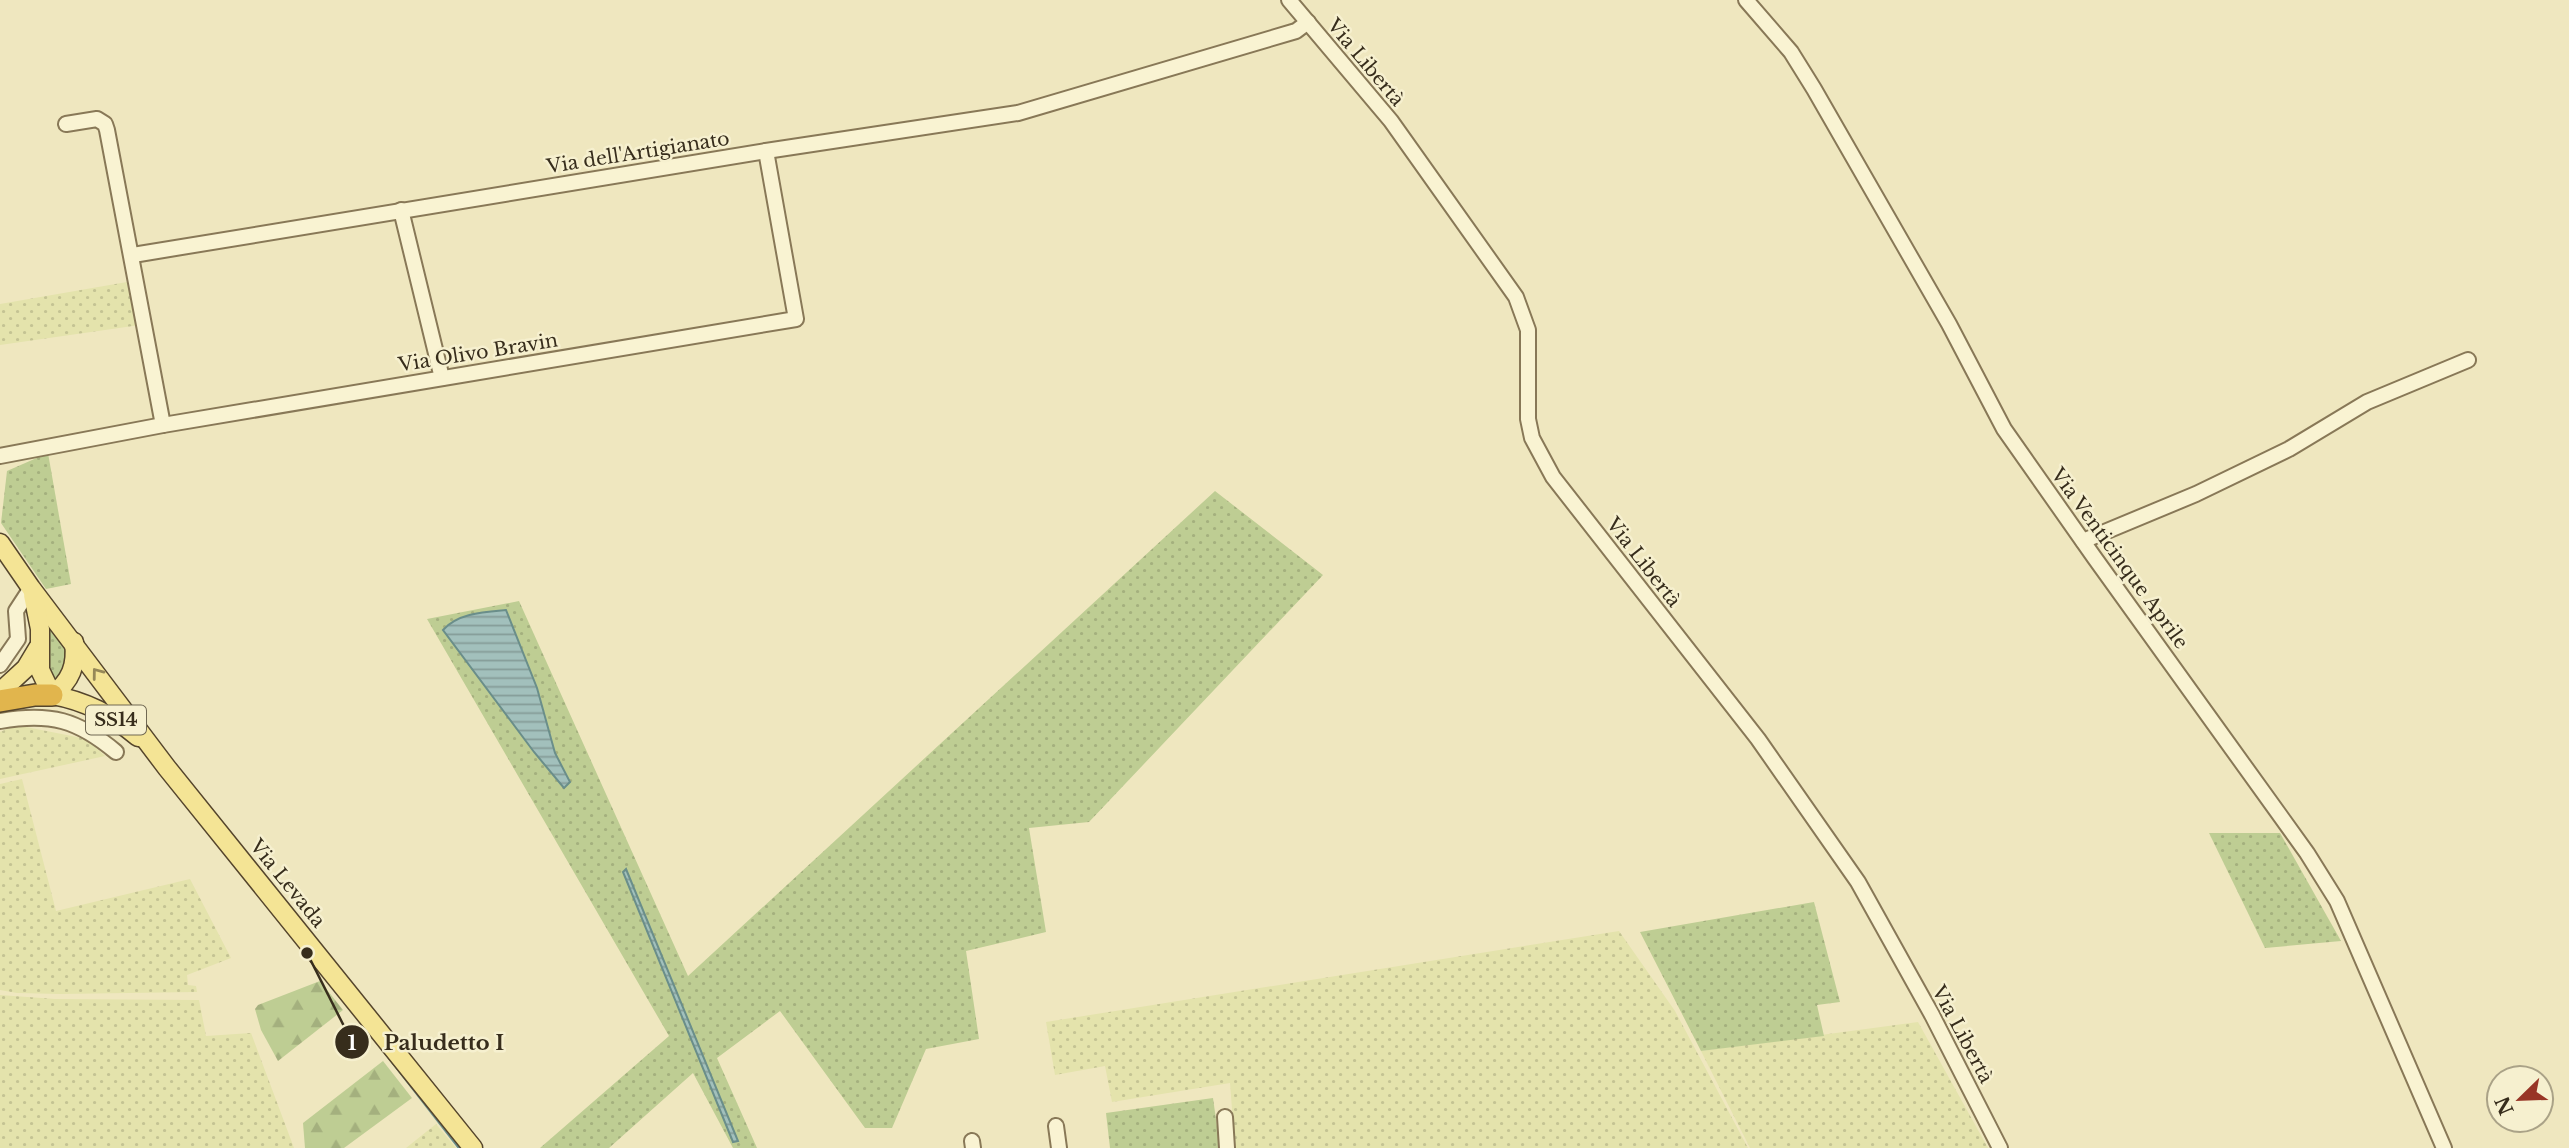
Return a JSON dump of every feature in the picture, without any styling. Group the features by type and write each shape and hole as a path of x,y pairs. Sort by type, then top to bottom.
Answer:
{"highway":[{"path":"0,701 52,695"}],"main road":[{"name":"Via Levada","path":"0,543 167,768 473,1148"},
{"name":"Via Levada","path":"31,588 38,614 40,670 52,695"},
{"path":"52,695 61,688 72,672 76,656 74,642"},
{"path":"0,692 26,668 39,645"},
{"name":"SS14","path":"52,695 83,702 109,715 141,740 167,768"}],"street":[{"name":"Via Libertà","path":"1289,0 1391,121 1506,282 1522,311 1528,330 1528,419 1532,438 1553,478 1758,738 1858,882 1932,1015 2000,1148"},
{"name":"Via Venticinque Aprile","path":"1746,0 1791,52 1814,89 1949,324 2004,429 2307,853 2337,901 2444,1148"},
{"name":"Via dell'Artigianato","path":"133,256 766,151 1018,113 1296,32 1308,22"},
{"path":"66,124 97,119 105,124 133,256 163,425"},
{"name":"Via Olivo Bravin","path":"0,456 163,425 796,319 766,151"},
{"path":"401,210 442,378"},
{"path":"2083,541 2196,495 2289,449 2367,402 2468,360"},
{"path":"0,665 18,639 16,611 31,588"},
{"path":"0,721 37,716 74,723 117,752"},
{"path":"1226,1117 1227,1148"},
{"path":"1056,1126 1059,1148"}],"green space":[{"path":"127,282 140,325 0,345 0,304"},
{"path":"48,453 71,584 46,589 1,523 7,471"},
{"path":"1215,491 1323,575 1089,822 1029,828 1046,932 966,951 979,1039 926,1049 892,1128 865,1128 780,1011 717,1058 757,1148 733,1148 693,1073 609,1148 540,1148 669,1036 427,619 519,601 688,976"},
{"path":"46,616 72,658 55,687 44,655 49,633"},
{"path":"16,725 87,739 105,756 0,779 0,732"},
{"path":"22,779 56,911 190,879 231,958 187,975 188,985 196,986 197,992 60,994 0,990 0,784"},
{"path":"2209,833 2280,833 2341,941 2265,948"},
{"path":"1814,902 1840,1002 1817,1005 1824,1036 1701,1051 1640,932"},
{"path":"1619,931 1675,1011 1748,1148 1235,1148 1230,1083 1112,1102 1105,1066 1055,1075 1046,1022"},
{"path":"320,981 343,1010 278,1061 261,1030 255,1009 258,1005"},
{"path":"0,995 55,999 199,1000 206,1036 251,1033 294,1148 0,1148"},
{"path":"1918,1022 1988,1148 1750,1148 1701,1051"},
{"path":"383,1061 412,1098 344,1148 305,1148 303,1123"},
{"path":"1213,1098 1220,1148 1110,1148 1106,1113"},
{"path":"436,1124 456,1148 406,1148"}],"water":[{"path":"506,610 537,688 555,753 570,782 564,788 443,630 464,617"},
{"path":"626,869 738,1141 733,1142 623,872"}],"waterway":[{"path":"375,1040 459,1148"}],"place":[{"name":"Paludetto I","path":"307,953"}]}
